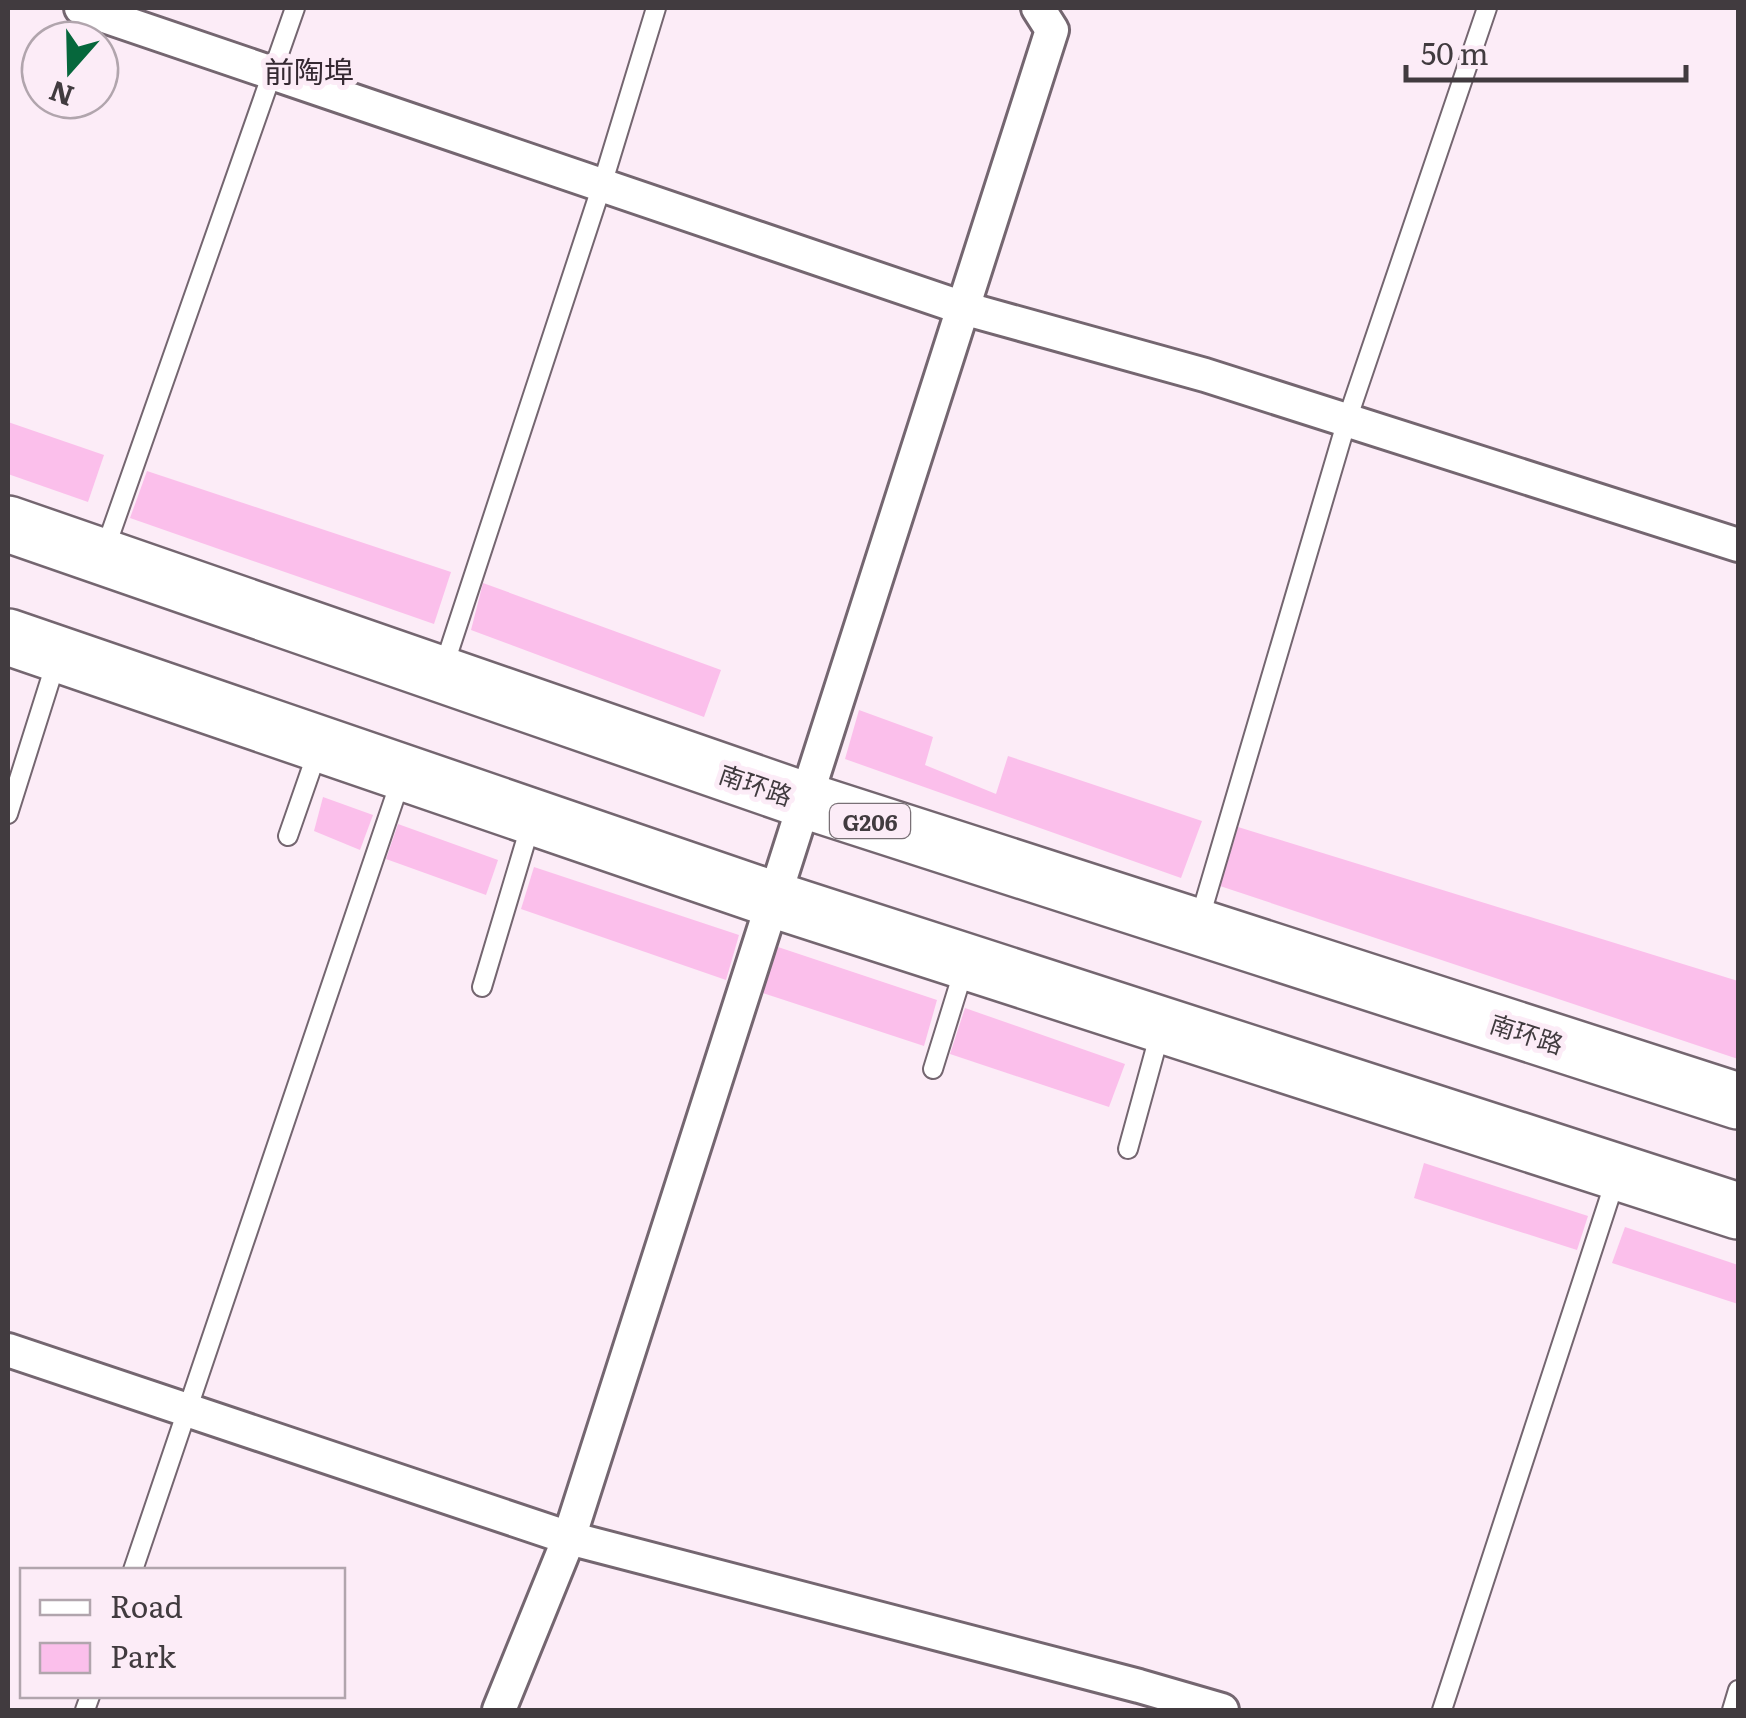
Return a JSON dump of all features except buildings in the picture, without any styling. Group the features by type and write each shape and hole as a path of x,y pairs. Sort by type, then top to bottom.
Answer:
{"highway":[{"name":"南环路","path":"8,524 807,801 1738,1101"},
{"path":"8,637 774,900 1738,1211"}],"street":[{"path":"81,8 964,308 1205,375 1738,545"},
{"path":"500,1710 569,1538 1052,30 1038,8"},
{"path":"8,1350 569,1538 1222,1710"}],"lane":[{"path":"102,557 295,8"},
{"path":"441,674 656,8"},
{"path":"1197,926 1347,420 1487,8"},
{"path":"8,814 58,654"},
{"path":"288,836 320,744"},
{"path":"134,1568 404,773"},
{"path":"482,988 533,817"},
{"path":"934,1069 966,960"},
{"path":"1128,1149 1162,1025"},
{"path":"1442,1710 1618,1172"},
{"path":"1732,1710 1738,1690"}],"green space":[{"path":"8,422 104,455 88,502 8,474"},
{"path":"147,471 451,572 434,624 130,518"},
{"path":"483,583 721,670 704,717 471,630"},
{"path":"859,710 933,737 925,765 996,794 1008,756 1202,821 1181,878 845,759"},
{"path":"323,797 373,815 360,850 314,831"},
{"path":"398,824 498,860 486,895 386,859"},
{"path":"1238,827 1738,981 1738,1059 1220,886"},
{"path":"534,867 739,935 726,980 521,909"},
{"path":"778,947 937,1000 924,1046 760,992"},
{"path":"965,1008 1125,1064 1109,1107 950,1054"},
{"path":"1424,1163 1588,1216 1577,1250 1414,1198"},
{"path":"1625,1227 1738,1265 1738,1304 1612,1263"}],"district":[{"name":"前陶埠","path":"309,70"}]}
